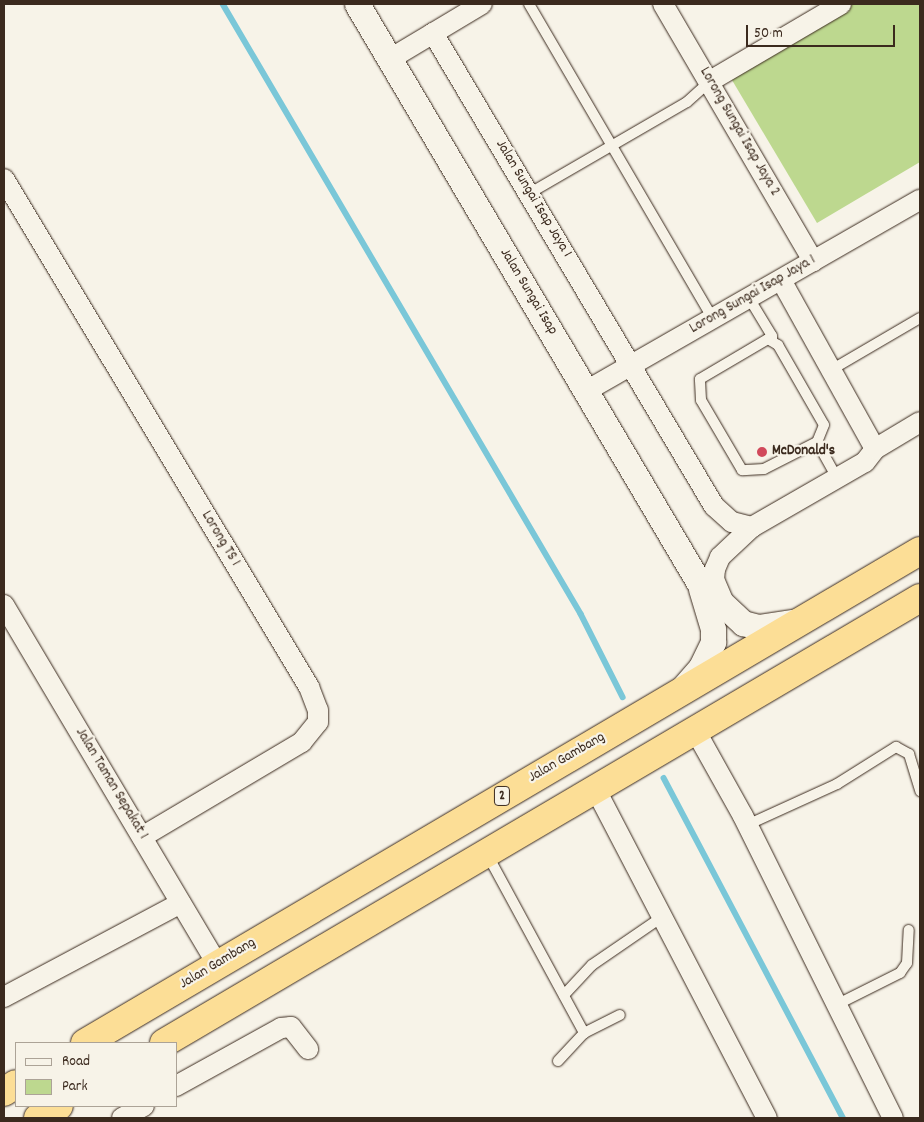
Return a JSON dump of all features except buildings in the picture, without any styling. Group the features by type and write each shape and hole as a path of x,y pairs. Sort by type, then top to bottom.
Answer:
{"highway":[{"name":"Jalan Gambang","path":"86,1042 920,551"},
{"path":"166,1042 920,598"},
{"path":"4,1092 15,1085"},
{"path":"38,1118 57,1107"}],"street":[{"name":"Jalan Sungai Isap","path":"356,4 698,582"},
{"path":"390,59 482,4"},
{"name":"Lorong Sungai Isap Jaya 2","path":"663,4 710,81 813,261"},
{"path":"710,81 841,4"},
{"name":"Jalan Sungai Isap Jaya 1","path":"433,33 530,193 714,506 732,522 752,527"},
{"name":"Lorong TS 1","path":"4,178 309,687 318,710 318,722 302,742 142,837"},
{"name":"Lorong Sungai Isap Jaya 1","path":"586,391 920,200"},
{"path":"781,280 875,448"},
{"path":"733,618 718,593 715,569 720,557 752,527 865,462 875,448 920,422"},
{"path":"698,582 733,618 758,627 798,622"},
{"path":"678,693 701,667 713,642 714,629 698,582"},
{"name":"Jalan Taman Sepakat 1","path":"4,605 217,964"},
{"path":"695,730 747,825 893,1118"},
{"path":"595,788 767,1118"},
{"path":"4,996 181,903"},
{"path":"178,1085 281,1028 291,1026 308,1049"},
{"path":"122,1118 142,1107"}],"lane":[{"path":"529,4 713,319"},
{"path":"530,193 687,102 710,81"},
{"path":"749,298 772,336 772,341"},
{"path":"831,370 920,318"},
{"path":"768,339 772,341 778,345 824,425 816,442 764,470 742,470 701,400 700,379 768,339"},
{"path":"816,442 837,478"},
{"path":"747,825 837,784 896,747 910,754 920,791"},
{"path":"486,852 584,1033"},
{"path":"564,995 592,965 662,917"},
{"path":"836,1005 900,973 907,964 911,947 909,930"},
{"path":"558,1061 584,1033 620,1014"}],"green space":[{"path":"839,4 920,4 920,162 817,223 726,70"}],"waterway":[{"path":"223,4 581,614 623,697"},
{"path":"664,778 843,1118"}],"place":[{"name":"McDonald's","path":"762,452"}]}
